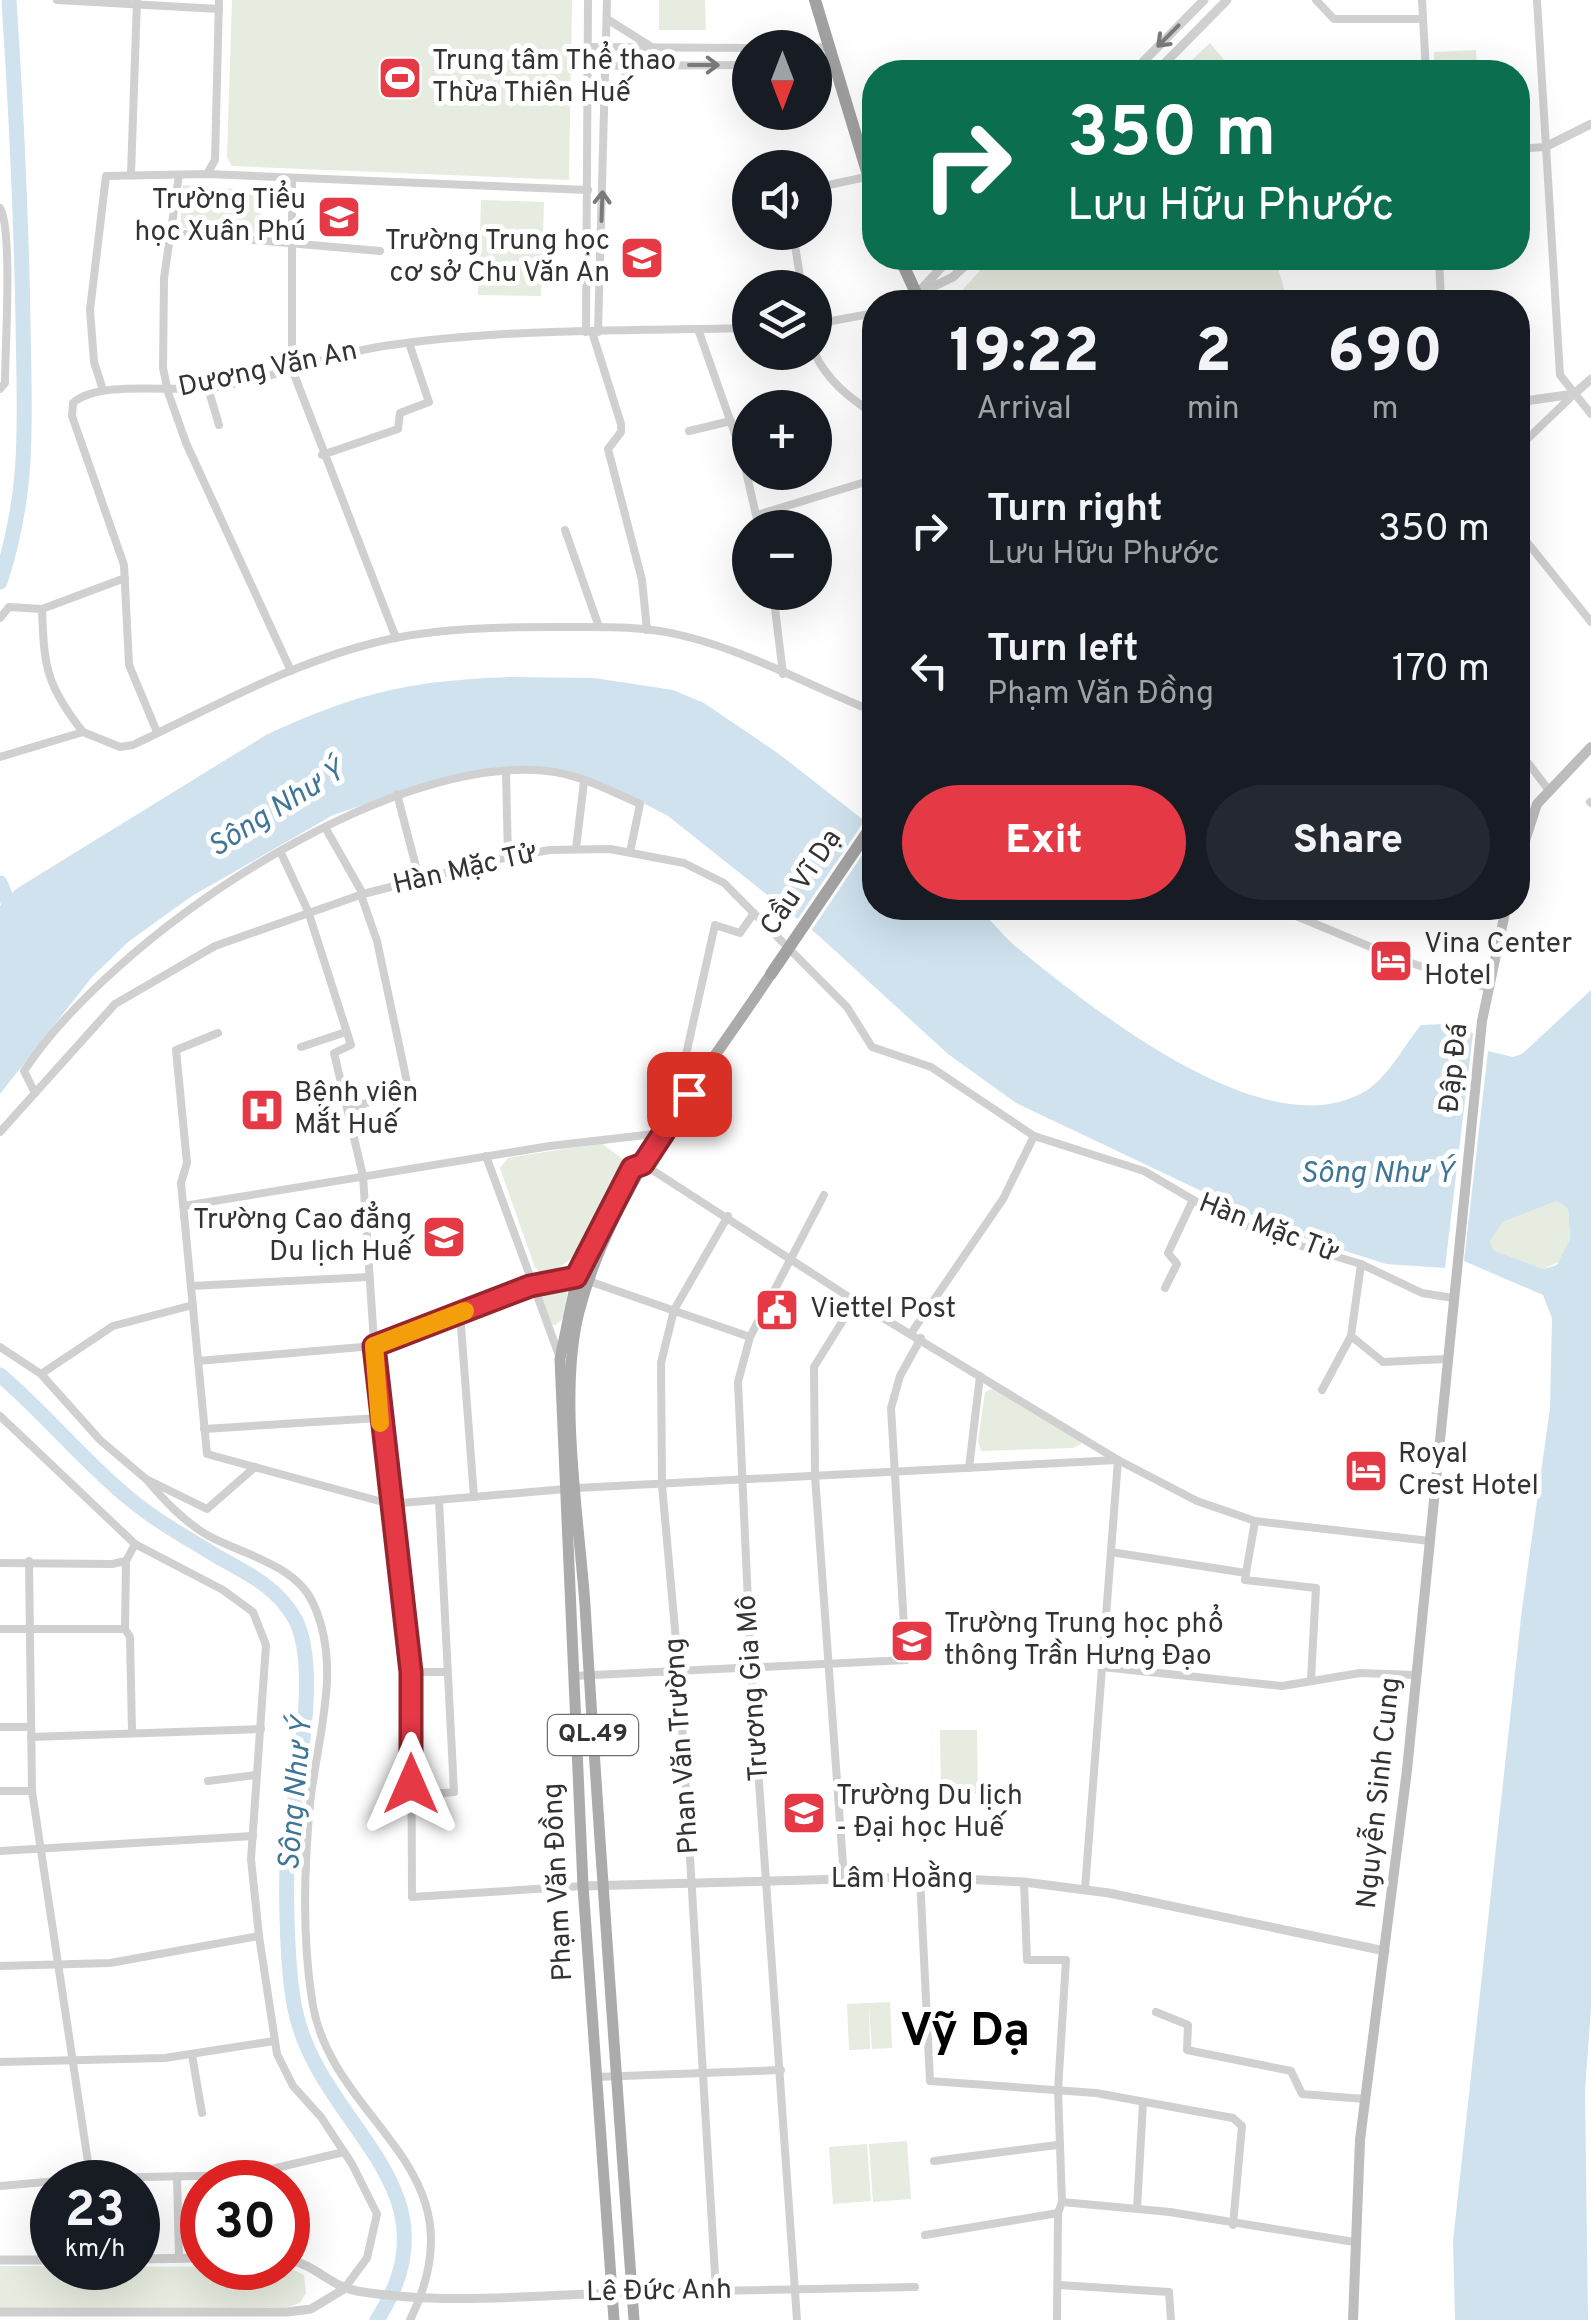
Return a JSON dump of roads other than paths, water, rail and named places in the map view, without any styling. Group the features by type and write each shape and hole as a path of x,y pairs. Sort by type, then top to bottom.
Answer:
{"highway":[{"path":"814,0 824,30"},
{"path":"832,57 862,162"},
{"name":"Cầu Vĩ Dạ","path":"771,974 862,840"}],"main road":[{"path":"1530,821 1548,789 1591,747"},
{"name":"Đập Đá","path":"1456,1272 1487,988 1503,920"},
{"name":"Phạm Văn Đồng","path":"634,2320 589,1678 560,1359 583,1278 632,1168 643,1164 771,974"},
{"name":"Nguyễn Sinh Cung","path":"1353,2320 1364,2099 1385,1951 1456,1272"},
{"name":"Phạm Văn Đồng","path":"583,1278 573,1344 573,1676 595,2077 614,2320"}],"street":[{"path":"58,0 219,4 215,160 206,174"},
{"path":"588,0 592,332 620,424 621,432 608,449 642,580 648,630"},
{"path":"592,332 601,244 607,0"},
{"path":"1144,60 1204,0"},
{"path":"1168,60 1227,0"},
{"path":"1316,0 1334,19 1423,19"},
{"path":"1422,0 1425,60"},
{"path":"1537,0 1560,375 1591,414"},
{"path":"132,175 137,3"},
{"path":"607,19 654,48"},
{"path":"588,46 732,48"},
{"path":"588,66 732,66"},
{"path":"605,104 634,66"},
{"path":"1530,148 1545,147 1591,124"},
{"path":"588,148 604,151"},
{"path":"158,732 129,665 126,578 72,416 73,403 82,394 103,390 94,362 90,310 106,176 206,174 588,190"},
{"path":"178,175 164,278 163,368 168,392 186,443 291,671"},
{"path":"832,184 862,177"},
{"path":"292,178 292,369 322,455 396,638"},
{"path":"0,208 5,222 6,266 5,383 0,388"},
{"path":"173,234 380,251"},
{"path":"588,244 601,244"},
{"path":"925,290 941,270"},
{"path":"933,290 961,270"},
{"path":"832,321 862,315"},
{"name":"Dương Văn An","path":"103,390 168,392 208,388 409,343 732,328"},
{"path":"698,329 731,420 755,510"},
{"path":"322,455 398,429 400,412 429,402 409,343"},
{"path":"823,370 862,406"},
{"path":"1530,436 1591,380"},
{"path":"208,388 219,425"},
{"path":"1530,400 1574,394"},
{"path":"689,430 731,420"},
{"path":"773,510 832,488 862,482"},
{"path":"565,530 599,626"},
{"path":"1530,546 1591,622"},
{"path":"0,618 9,607 42,608 126,578"},
{"path":"42,608 46,674 55,696 84,732 120,747 291,671 396,638 511,627 599,626 700,640 862,707"},
{"path":"776,610 783,674"},
{"path":"0,758 84,732"},
{"path":"1530,766 1548,789"},
{"path":"35,1093 24,1071 74,1005 149,938 282,853 397,794 506,773 547,771 640,804 630,852"},
{"path":"506,773 508,857"},
{"path":"576,849 584,782"},
{"path":"397,794 420,882"},
{"path":"326,829 362,894 377,941 408,1087 348,1110"},
{"name":"Hàn Mặc Tử","path":"0,1132 115,1004 215,946 362,894 508,857 576,849 630,852 684,862 707,872 754,913 847,1007 872,1047 931,1067 1034,1136 1144,1171 1192,1202 1288,1242 1361,1264 1400,1285 1453,1298"},
{"path":"282,853 308,911 351,1045 334,1053 364,1176 379,1418 411,1672 411,1796 454,1792 439,1500"},
{"path":"689,1094 681,1078 715,925 740,933 754,913"},
{"path":"1320,920 1402,960 1487,988"},
{"path":"300,1048 346,1032"},
{"path":"218,1033 176,1050 187,1163 182,1183 207,1454 390,1504 571,1488 1118,1460"},
{"path":"184,1206 486,1156 663,1133"},
{"path":"912,1332 1003,1199 1034,1136"},
{"path":"486,1156 530,1286 560,1359"},
{"path":"643,1164 855,1301 1118,1460 1199,1502 1255,1521 1430,1541"},
{"name":"Trương Gia Mô","path":"797,2320 751,1669 738,1382 750,1337 824,1195"},
{"path":"1165,1288 1177,1264 1168,1253 1192,1202"},
{"name":"Phan Văn Trường","path":"716,2291 679,1674 662,1484 661,1364 674,1310 728,1216"},
{"name":"Hàn Mặc Tử","path":"1322,1390 1351,1336 1361,1264"},
{"path":"191,1286 369,1276"},
{"path":"198,1361 374,1346 530,1286 583,1278 750,1337"},
{"path":"844,1878 815,1476 814,1368 855,1301"},
{"path":"41,1374 114,1326 193,1304"},
{"path":"460,1313 474,1498"},
{"path":"1351,1336 1382,1362 1446,1359"},
{"path":"573,1676 679,1674 906,1660 892,1408 900,1376 921,1338"},
{"path":"0,1347 41,1374 100,1440 196,1528 274,1566 304,1590 327,1639 328,1672 311,1798 305,1910 312,2003 334,2059 422,2188 429,2243 410,2320"},
{"path":"969,1468 980,1376"},
{"path":"0,1416 136,1544 223,1590 253,1612 266,1645 253,1836 259,1936 274,2040 293,2086 344,2152 376,2214 368,2258 344,2289 296,2320"},
{"path":"204,1429 379,1418"},
{"path":"1085,1889 1118,1460"},
{"path":"146,1479 207,1508 255,1467"},
{"path":"1255,1521 1245,1580 1316,1588 1312,1679"},
{"path":"132,1732 130,1637 125,1630 126,1561 136,1544"},
{"path":"1111,1552 1246,1573"},
{"path":"28,1561 32,1792 88,2160"},
{"path":"0,1563 126,1561"},
{"path":"0,1630 125,1630"},
{"path":"1102,1667 1272,1685 1360,1673 1415,1675"},
{"path":"411,1672 446,1672"},
{"path":"0,1727 31,1732 261,1729"},
{"path":"208,1780 256,1775"},
{"path":"0,1791 32,1792"},
{"name":"Lâm Hoằng","path":"411,1796 412,1897 602,1885 692,1886 844,1878 1024,1882 1085,1889 1385,1951"},
{"path":"0,1851 253,1836"},
{"path":"920,1877 929,2079 934,2084 1058,2090 1239,2121 1233,2225"},
{"path":"1024,1882 1026,1960 1066,1960 1058,2090 1062,2202 1058,2213 1057,2320"},
{"path":"0,1966 61,1967 140,1959 259,1936"},
{"path":"1156,2012 1188,2025 1187,2050 1291,2071 1302,2094 1364,2099"},
{"path":"0,2062 192,2054 274,2040"},
{"path":"192,2054 202,2113"},
{"path":"595,2077 780,2070"},
{"path":"1137,2208 1142,2103"},
{"path":"934,2160 1057,2145"},
{"path":"310,2161 344,2152"},
{"path":"160,2258 179,2258 177,2176"},
{"path":"160,2177 180,2176"},
{"path":"0,2186 30,2184"},
{"path":"1062,2202 1137,2208 1354,2242"},
{"path":"925,2234 1058,2213"},
{"path":"0,2260 30,2260"},
{"name":"Lê Đức Anh","path":"310,2266 344,2289 416,2298 915,2287"},
{"path":"1059,2285 1168,2292 1171,2320"},
{"path":"0,2312 21,2316 177,2316 310,2309"}],"water":[{"name":"Sông Như Ý","path":"511,677 594,678 673,690 704,703 779,754 862,819 862,920 989,920 1015,946 1133,1035 1232,1088 1281,1103 1326,1104 1375,1084 1421,1025 1447,1024 1473,1033 1445,1268 1386,1264 1292,1234 1016,1103 948,1054 819,936 668,816 626,794 576,777 497,770 424,785 333,815 192,896 128,942 92,977 0,1094 0,906 16,889 266,735 358,699 442,682"},
{"path":"1591,990 1591,2007 1585,2091 1588,2320 1455,2320 1453,2241 1522,1609 1550,1408 1552,1318 1543,1295 1464,1261 1488,1051 1513,1057 1522,1054","holes":["1557,1201 1568,1209 1570,1239 1557,1265 1543,1269 1494,1251 1490,1241 1503,1222"]}],"waterway":[{"path":"0,582 17,515 24,452 20,199 9,0"},
{"path":"0,883 14,916"},
{"name":"Sông Như Ý","path":"0,1375 131,1500 262,1583 295,1619 303,1641 306,1699 287,1866 292,1993 309,2051 396,2194 404,2232 399,2273 377,2320"}],"place":[{"name":"Trung tâm Thể thao Thừa Thiên Huế","path":"400,78"},
{"name":"Trường Tiểu học Xuân Phú","path":"339,217"},
{"name":"Trường Trung học cơ sở Chu Văn An","path":"642,258"},
{"name":"Vina Center Hotel","path":"1391,961"},
{"name":"Bệnh viện Mắt Huế","path":"262,1110"},
{"name":"Trường Cao đẳng Du lịch Huế","path":"444,1237"},
{"name":"Viettel Post","path":"777,1310"},
{"name":"Royal Crest Hotel","path":"1366,1471"},
{"name":"Trường Trung học phổ thông Trần Hưng Đạo","path":"912,1641"},
{"name":"Trường Du lịch - Đại học Huế","path":"804,1813"}],"district":[{"name":"Vỹ Dạ","path":"965,2033"}]}
